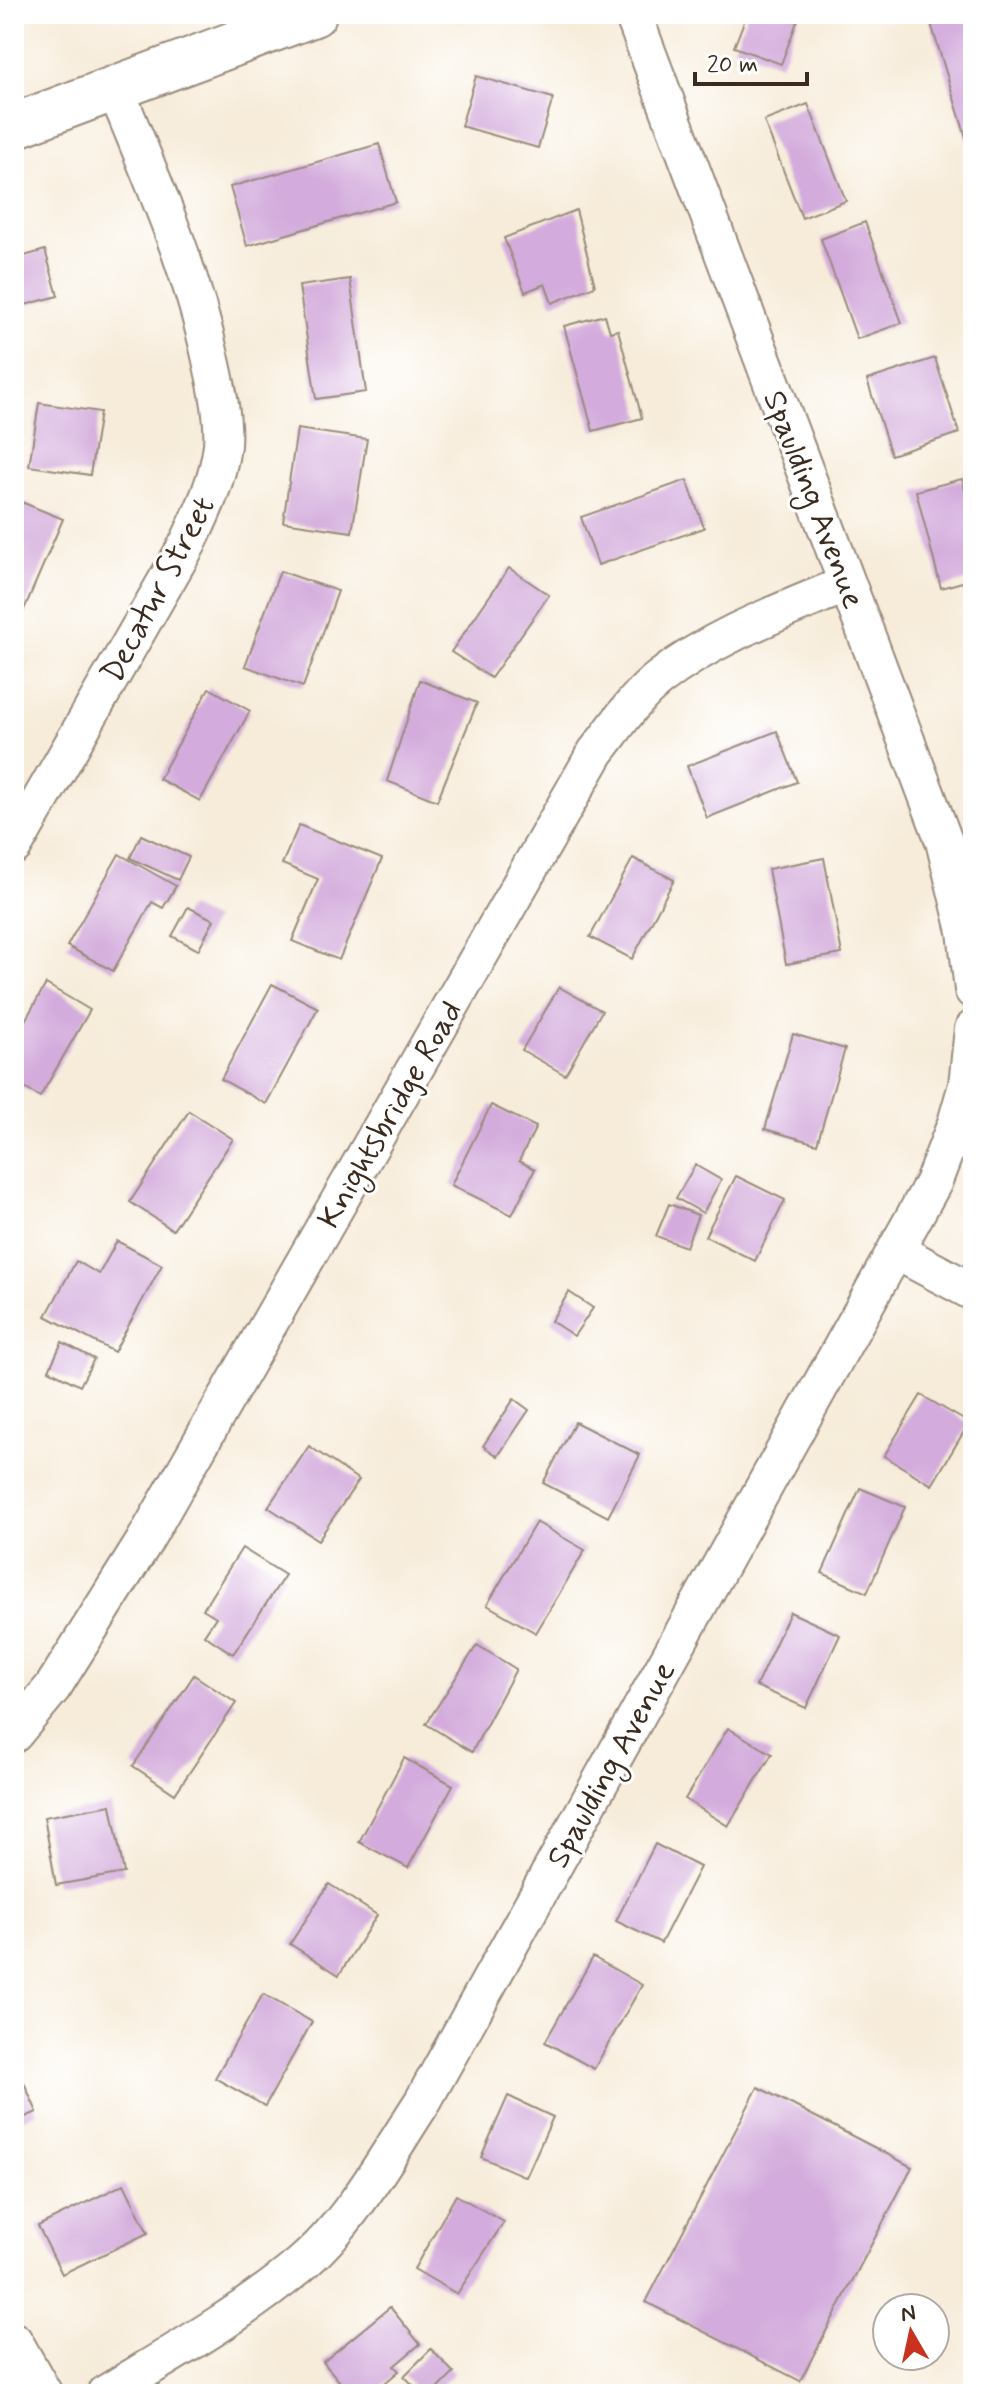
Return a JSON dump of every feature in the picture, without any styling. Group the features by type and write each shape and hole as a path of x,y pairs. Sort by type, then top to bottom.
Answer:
{"street":[{"path":"14,126 314,14"},
{"name":"Spaulding Avenue","path":"633,14 944,841 966,931 973,990"},
{"name":"Decatur Street","path":"14,846 188,543 208,500 222,445 219,397 204,324 177,243 115,88"},
{"name":"Knightsbridge Road","path":"14,1734 53,1687 144,1542 596,752 639,697 686,660 754,623 847,584"},
{"name":"Spaulding Avenue","path":"105,2394 213,2329 300,2265 371,2182 423,2101 933,1183 967,1085 973,1029"},
{"path":"896,1251 973,1292"},
{"path":"14,2341 44,2394"}],"building":[{"path":"747,14 800,14 781,64 734,47"},
{"path":"928,14 973,14 973,146 969,147"},
{"path":"476,76 553,98 538,148 461,126"},
{"path":"808,104 846,201 802,218 764,121"},
{"path":"379,144 396,202 247,246 230,187"},
{"path":"576,210 595,286 552,303 545,284 525,292 504,238"},
{"path":"865,222 902,323 857,339 821,239"},
{"path":"45,250 58,296 14,308 14,259"},
{"path":"350,279 366,392 316,399 299,286"},
{"path":"605,315 610,332 618,330 642,418 593,431 564,326"},
{"path":"935,358 959,433 891,455 867,380"},
{"path":"39,403 100,412 90,475 29,466"},
{"path":"297,429 367,439 352,532 283,522"},
{"path":"962,479 973,522 973,579 941,588 916,491"},
{"path":"687,480 704,528 598,565 581,517"},
{"path":"14,499 63,519 23,612 14,608"},
{"path":"509,568 549,595 491,678 451,652"},
{"path":"280,571 338,591 303,687 245,666"},
{"path":"420,680 477,703 437,801 387,781"},
{"path":"209,688 250,711 200,801 159,779"},
{"path":"777,731 797,782 707,818 687,766"},
{"path":"299,825 382,859 339,960 292,941 318,879 282,864"},
{"path":"141,835 189,857 178,880 130,858"},
{"path":"119,854 176,886 163,908 152,902 113,971 67,946"},
{"path":"633,858 674,880 632,959 590,937"},
{"path":"824,858 842,954 786,964 768,869"},
{"path":"188,907 214,920 198,950 172,936"},
{"path":"46,984 90,1010 40,1097 14,1082 14,1040"},
{"path":"272,984 318,1008 266,1104 221,1079"},
{"path":"559,987 602,1011 565,1075 522,1050"},
{"path":"793,1034 845,1049 817,1144 765,1129"},
{"path":"491,1105 536,1127 519,1161 535,1169 512,1215 451,1185"},
{"path":"189,1111 233,1139 173,1230 130,1202"},
{"path":"695,1165 721,1180 703,1213 676,1198"},
{"path":"736,1176 785,1200 755,1261 705,1236"},
{"path":"669,1204 698,1215 686,1247 656,1236"},
{"path":"117,1241 162,1265 114,1352 46,1316 76,1261 99,1274"},
{"path":"569,1292 593,1308 574,1336 551,1321"},
{"path":"62,1342 94,1359 80,1386 49,1370"},
{"path":"921,1395 969,1423 932,1485 884,1456"},
{"path":"514,1399 529,1410 498,1456 483,1446"},
{"path":"575,1422 640,1455 608,1517 543,1483"},
{"path":"309,1446 359,1480 318,1540 268,1507"},
{"path":"860,1488 905,1507 867,1593 822,1573"},
{"path":"536,1522 585,1550 536,1633 487,1605"},
{"path":"242,1548 285,1575 233,1654 204,1635 216,1617 203,1609"},
{"path":"790,1612 840,1635 806,1708 756,1686"},
{"path":"477,1645 516,1669 472,1752 426,1724"},
{"path":"194,1675 236,1703 175,1794 133,1766"},
{"path":"728,1728 772,1754 728,1826 685,1799"},
{"path":"404,1758 453,1785 408,1868 359,1842"},
{"path":"111,1805 124,1873 56,1885 44,1817"},
{"path":"655,1844 700,1867 661,1943 616,1921"},
{"path":"329,1884 377,1915 339,1975 290,1944"},
{"path":"593,1957 642,1985 594,2069 545,2042"},
{"path":"263,1994 312,2022 265,2106 215,2078"},
{"path":"14,2060 37,2112 14,2122"},
{"path":"758,2087 912,2167 800,2381 646,2302"},
{"path":"508,2096 553,2117 526,2177 481,2157"},
{"path":"124,2184 148,2233 62,2274 38,2226"},
{"path":"456,2195 504,2222 457,2294 414,2269"},
{"path":"390,2307 420,2344 394,2366 399,2371 372,2394 350,2394 323,2362"},
{"path":"431,2349 454,2373 433,2394 422,2394 404,2376"}]}
